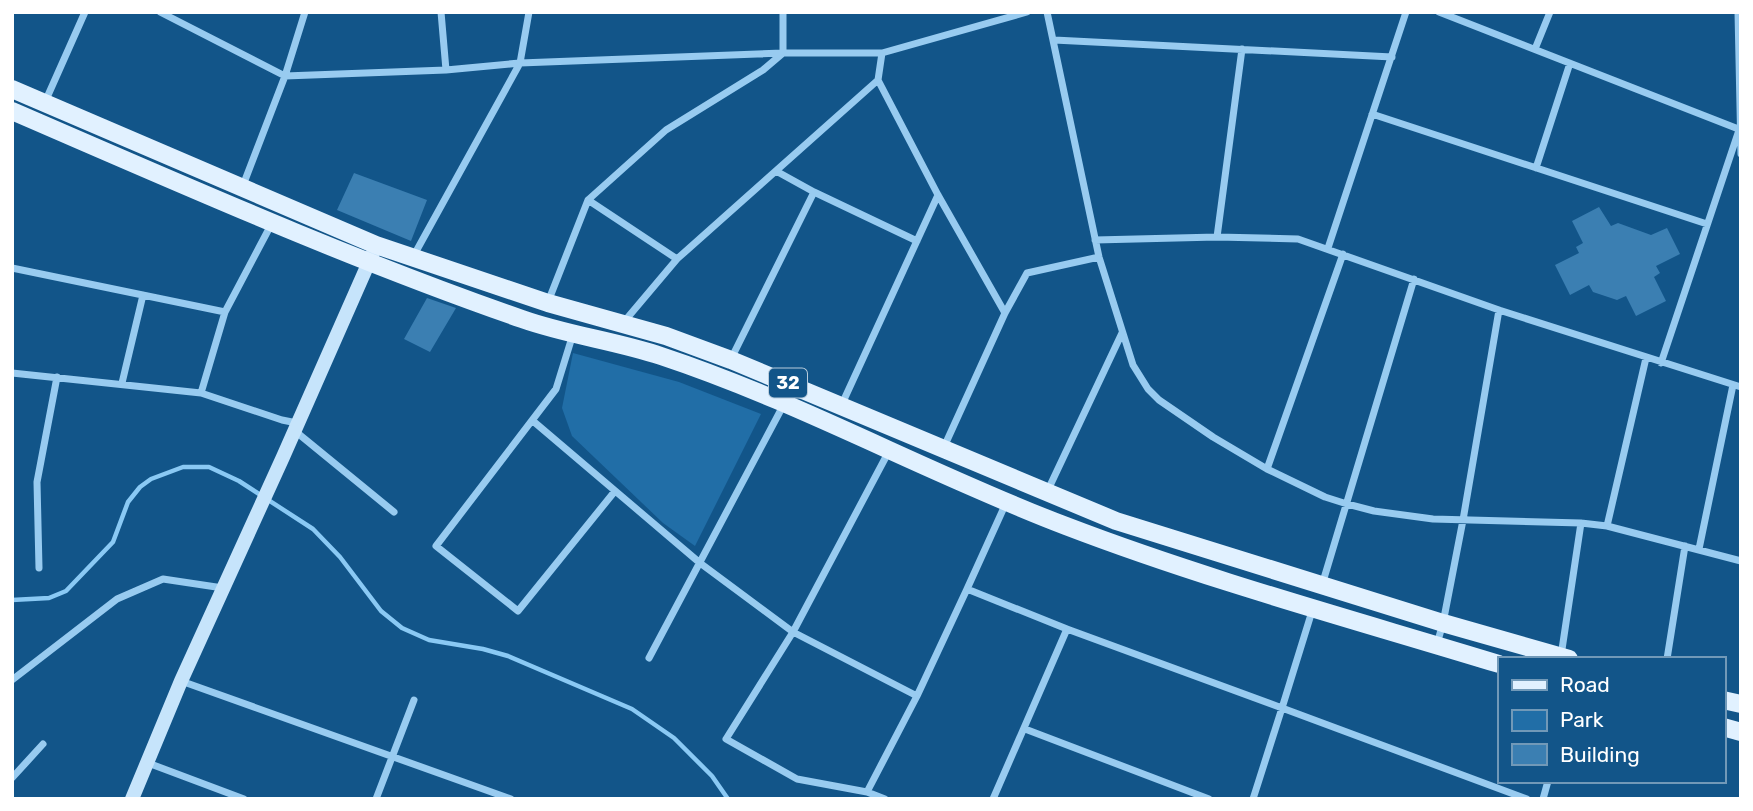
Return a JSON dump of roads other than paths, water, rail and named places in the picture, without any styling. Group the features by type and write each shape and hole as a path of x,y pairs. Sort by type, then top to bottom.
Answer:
{"main road":[{"name":"32","path":"12,89 376,245 548,303 666,336 731,360 842,404 1116,521 1443,623 1565,657"},
{"name":"32","path":"12,111 368,263 527,321 660,355 784,403 1006,502 1135,551 1498,664"}],"street":[{"path":"44,103 85,12"},
{"path":"160,12 285,76 446,70 520,63 783,53 882,53 1027,12"},
{"path":"242,189 285,76 305,12"},
{"path":"441,12 446,70"},
{"path":"413,258 520,63 529,12"},
{"path":"548,303 588,200 666,130 763,71 783,53 783,12"},
{"path":"1047,12 1099,257 1133,365 1140,378 1159,400 1213,437 1267,469 1325,497 1347,504 1402,515 1607,526 1741,561"},
{"path":"1328,248 1406,12"},
{"path":"1439,12 1740,130"},
{"path":"1535,50 1550,12"},
{"path":"1738,12 1741,155"},
{"path":"1054,40 1392,57"},
{"path":"1217,237 1242,50"},
{"path":"882,53 878,80 938,195 1005,313"},
{"path":"1536,168 1570,63"},
{"path":"622,325 677,259 878,80"},
{"path":"1372,114 1707,225"},
{"path":"1661,363 1740,130"},
{"path":"776,171 917,241"},
{"path":"731,360 814,192"},
{"path":"842,404 938,195"},
{"path":"588,200 677,259"},
{"path":"201,393 225,312 272,223"},
{"path":"1095,240 1217,237 1298,239 1499,310 1737,386 1699,550"},
{"path":"132,799 181,681 376,245"},
{"path":"1267,469 1343,254"},
{"path":"944,448 1005,313 1027,273 1099,257"},
{"path":"12,268 225,312"},
{"path":"1322,586 1414,279"},
{"path":"122,383 144,295"},
{"path":"1437,645 1463,520 1499,310"},
{"path":"1046,492 1122,333"},
{"path":"573,334 556,389 436,546 518,611 615,491"},
{"path":"1607,526 1646,358"},
{"path":"12,373 201,393 282,420 296,427 394,512"},
{"path":"39,569 37,482 57,377"},
{"path":"649,658 784,403"},
{"path":"533,421 700,563 793,632 917,696"},
{"path":"885,799 867,792 797,779 726,739 793,632 890,450"},
{"path":"867,792 917,696 1006,502"},
{"path":"1565,657 1581,523"},
{"path":"1667,657 1685,545"},
{"path":"12,680 117,599 163,579 223,588"},
{"path":"967,589 1067,629 1527,799"},
{"path":"1253,799 1313,608"},
{"path":"993,799 1067,629"},
{"path":"181,681 511,799"},
{"path":"376,799 414,700"},
{"path":"1025,729 1209,799"},
{"path":"12,778 43,744"},
{"path":"147,762 244,799"}],"waterway":[{"path":"12,600 49,598 66,591 113,542 128,502 140,487 151,479 183,467 209,467 239,481 313,529 340,557 381,611 402,628 429,640 508,656 632,709 674,738 712,776 728,799"}]}
